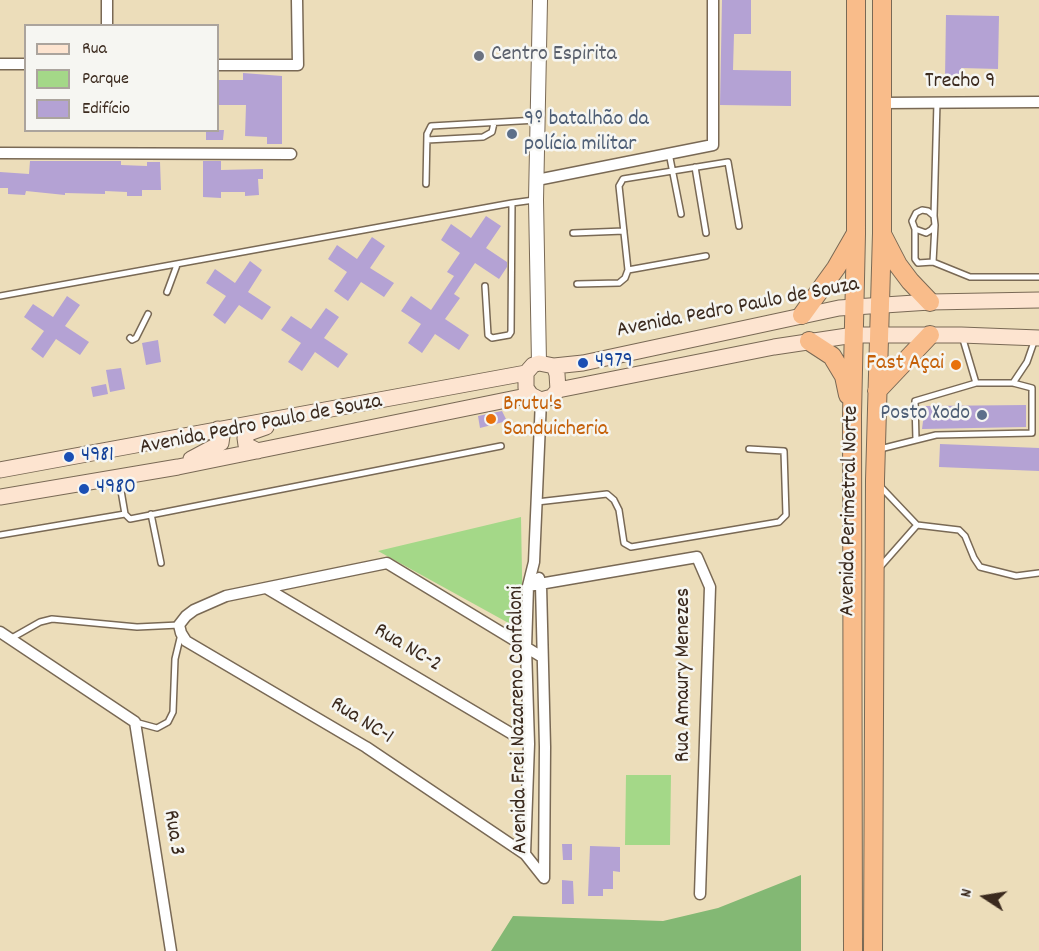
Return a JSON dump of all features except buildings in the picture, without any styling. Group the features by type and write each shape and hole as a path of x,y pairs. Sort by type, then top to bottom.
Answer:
{"highway":[{"name":"Avenida Perimetral Norte","path":"853,951 852,415 856,234 856,0"},
{"name":"Avenida Perimetral Norte","path":"873,951 875,480 882,233 882,0"},
{"path":"882,233 898,265 930,302"},
{"path":"802,315 836,268 856,234"},
{"path":"877,391 930,335"},
{"path":"808,341 832,356 838,365 844,376 852,415"}],"main road":[{"name":"Avenida Pedro Paulo de Souza","path":"547,365 583,363 802,315 855,306 1039,300"},
{"name":"Avenida Pedro Paulo de Souza","path":"558,390 808,341 854,335 1038,334"},
{"path":"533,365 547,365 557,374 558,390 552,397 536,398 526,388 526,373 533,365"},
{"name":"Avenida Pedro Paulo de Souza","path":"0,470 526,373"},
{"name":"Avenida Pedro Paulo de Souza","path":"0,497 178,467 536,398"},
{"path":"258,451 246,445 246,438 249,433 270,426 275,420"},
{"path":"178,467 221,443 222,436 218,429"}],"street":[{"path":"107,0 107,24"},
{"path":"219,65 298,65 297,0"},
{"path":"540,0 536,200 547,365"},
{"path":"537,180 713,145 712,0"},
{"path":"0,64 24,64"},
{"name":"Trecho 9","path":"882,103 1039,102"},
{"path":"0,153 291,154"},
{"name":"Avenida Frei Nazareno Confaloni","path":"525,854 529,744 526,648 528,586 534,562 536,398"},
{"name":"Rua Amaury Menezes","path":"528,586 697,557 710,587 700,894"},
{"path":"180,629 186,616 194,610 226,596 387,562 542,657"},
{"name":"Avenida Frei Nazareno Confaloni","path":"534,562 541,585 545,747 544,878"},
{"name":"Rua NC-2","path":"266,588 529,744"},
{"name":"Rua NC-1","path":"180,629 186,641 366,747 525,854 544,878"},
{"path":"0,632 135,722"},
{"name":"Rua 3","path":"135,722 171,951"}],"lane":[{"path":"933,262 937,102"},
{"path":"426,184 427,134 431,126 537,120"},
{"path":"427,140 483,137 492,132 494,123"},
{"path":"669,153 681,214"},
{"path":"577,284 619,283 625,278 628,270 619,186 623,179 728,162 739,226"},
{"path":"695,167 706,233"},
{"path":"0,296 536,200"},
{"path":"485,286 488,334 492,338 509,335 511,332 512,203"},
{"path":"934,216 922,210 916,213 912,221 915,229 915,259 918,263 933,262 970,278 1039,277"},
{"path":"915,229 926,233 934,225"},
{"path":"573,233 624,231"},
{"path":"628,270 706,256"},
{"path":"167,292 177,265"},
{"path":"130,338 132,340 136,338 148,314"},
{"path":"1013,383 1027,362 1038,334"},
{"path":"962,335 976,383"},
{"path":"876,450 916,440 936,435 1032,433 1032,388 1013,383 976,383 915,401 916,440"},
{"path":"119,477 125,514 128,519 501,446"},
{"path":"536,502 607,494 614,500 619,510 624,543 631,547 779,522 786,515 784,451 748,449"},
{"path":"875,480 917,525 959,530 965,536 980,567 1016,576 1039,573"},
{"path":"0,535 125,514"},
{"path":"151,514 161,563"},
{"path":"875,573 917,525"},
{"path":"10,639 40,622 52,619 180,629 175,659 173,712 168,722 157,728 135,722"}],"green space":[{"path":"521,517 523,631 378,551"},
{"path":"626,775 671,775 670,845 625,845"},
{"path":"801,875 801,951 491,951 513,916 663,921 718,908"}],"place":[{"name":"Centro Espirita","path":"479,56"},
{"name":"9º batalhão da polícia militar","path":"512,134"},
{"name":"4979","path":"583,363"},
{"name":"Fast Açai","path":"956,365"},
{"name":"Posto Xodo","path":"982,415"},
{"name":"Brutu's Sanduicheria","path":"491,419"},
{"name":"4981","path":"69,457"},
{"name":"4980","path":"84,489"}]}
